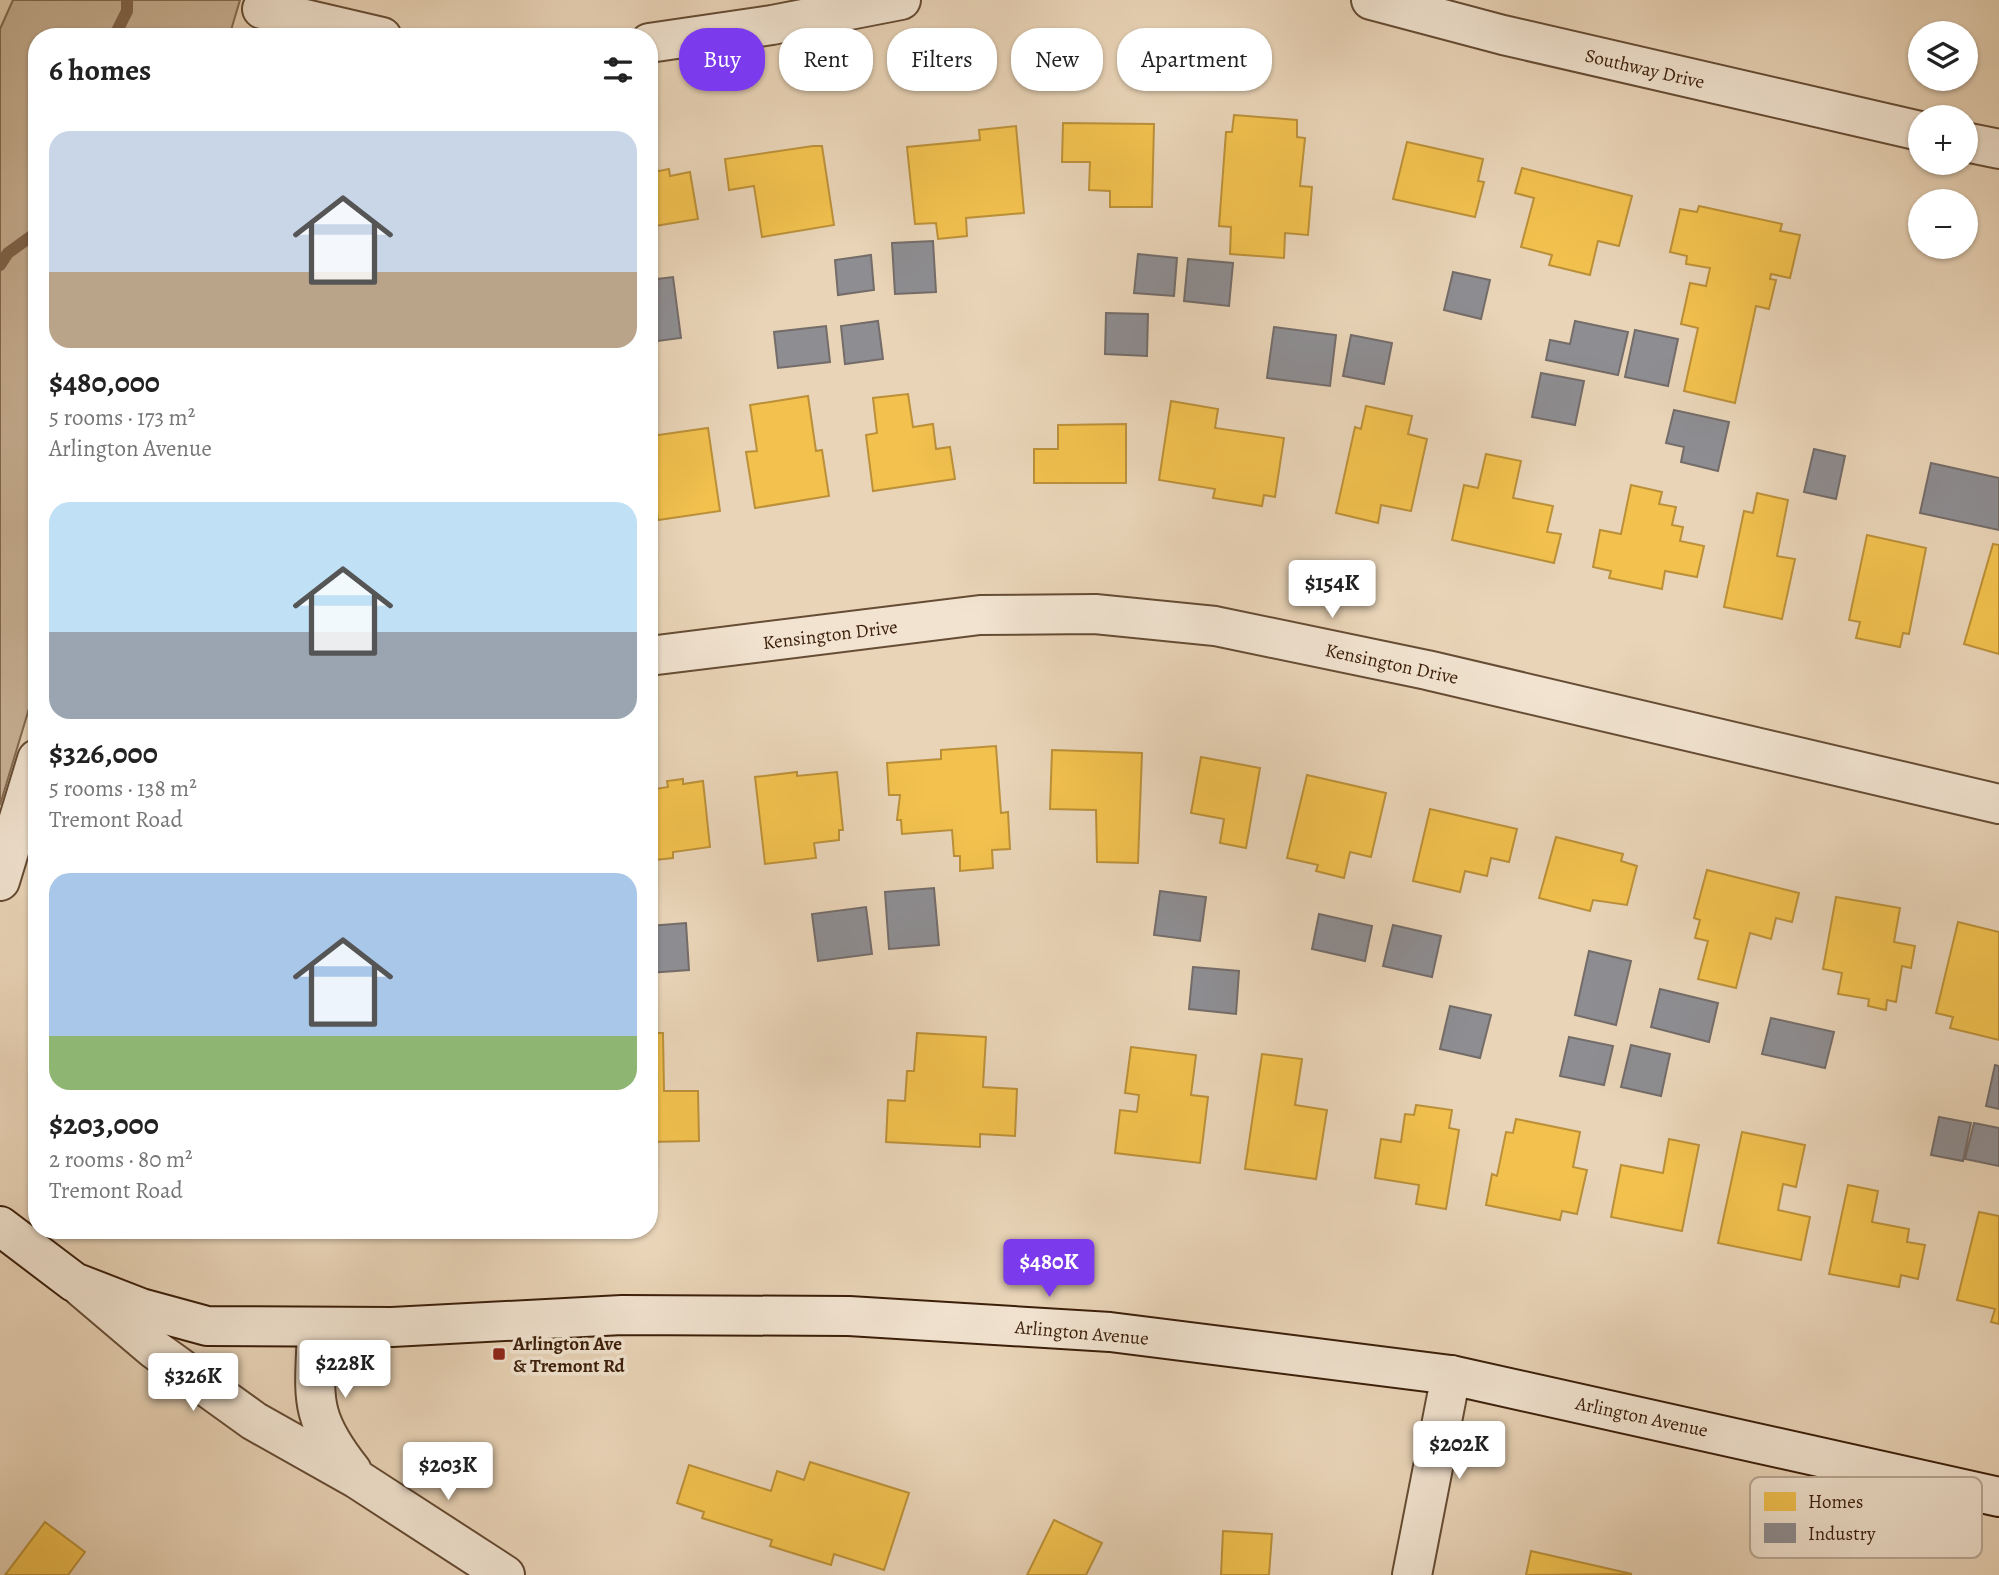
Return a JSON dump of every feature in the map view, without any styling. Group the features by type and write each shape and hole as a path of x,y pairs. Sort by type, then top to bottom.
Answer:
{"street":[{"path":"658,42 772,25 901,0"},
{"name":"Southway Drive","path":"1371,0 1503,35 1908,128"},
{"path":"260,15 332,28"},
{"path":"1978,145 1999,149"},
{"name":"Kensington Drive","path":"658,655 980,615 1095,614 1215,626 1427,670 1999,804"},
{"path":"0,881 28,789"},
{"path":"0,1226 74,1282 154,1349 254,1421 357,1479 505,1575"},
{"name":"Arlington Avenue","path":"74,1282 141,1308 207,1326 317,1328 622,1315 849,1316 1110,1332 1451,1375 1909,1477"},
{"path":"317,1328 314,1399 320,1425 329,1443 357,1479"},
{"path":"1412,1575 1451,1375"}],"shaded area":[{"path":"13,0 240,0 232,28 28,28 28,712 0,805 0,29"}],"building: Homes":[{"path":"1234,115 1297,120 1297,137 1305,138 1300,186 1312,187 1308,235 1285,233 1284,258 1230,254 1231,227 1219,226 1226,132 1232,132"},
{"path":"1063,123 1154,124 1152,207 1110,207 1110,191 1089,190 1090,162 1062,162"},
{"path":"1016,126 1024,213 966,218 967,236 938,239 936,223 915,224 907,147 980,140 979,130"},
{"path":"1407,142 1483,159 1478,181 1484,182 1475,217 1393,199"},
{"path":"822,146 834,225 762,237 754,186 729,190 725,159"},
{"path":"1522,168 1632,196 1619,246 1598,241 1590,275 1549,265 1552,255 1521,247 1534,198 1515,193"},
{"path":"669,169 670,176 690,172 698,219 658,226 658,171"},
{"path":"1699,206 1782,224 1780,231 1800,235 1790,278 1771,274 1770,279 1776,280 1769,309 1756,306 1735,403 1684,391 1698,328 1681,324 1690,283 1706,286 1710,268 1686,264 1687,256 1670,252 1680,209 1697,212"},
{"path":"908,394 913,427 933,424 936,449 950,447 955,479 873,491 866,435 877,433 873,398"},
{"path":"808,396 816,451 822,450 829,496 755,508 746,452 757,451 750,405"},
{"path":"1171,401 1218,409 1215,428 1284,438 1275,497 1264,495 1262,506 1213,498 1215,489 1159,480"},
{"path":"1366,406 1412,416 1408,434 1427,439 1411,511 1381,505 1378,523 1336,513 1355,427 1361,429"},
{"path":"1126,424 1126,483 1034,483 1034,449 1058,449 1058,425"},
{"path":"708,428 720,511 658,520 658,435"},
{"path":"1486,454 1521,461 1513,498 1553,506 1547,532 1561,534 1554,563 1452,540 1464,485 1478,488"},
{"path":"1631,485 1662,492 1659,504 1676,507 1672,525 1683,527 1680,541 1704,546 1697,577 1665,571 1662,589 1609,578 1611,571 1593,567 1600,530 1621,534"},
{"path":"1757,493 1788,500 1777,556 1795,559 1782,619 1724,607 1744,511 1753,513"},
{"path":"1867,535 1926,548 1909,634 1903,633 1900,647 1856,638 1860,622 1849,620"},
{"path":"1993,544 1999,545 1999,654 1964,644"},
{"path":"996,746 1001,813 1008,812 1010,849 992,850 993,868 960,871 960,856 954,856 952,830 902,834 901,820 897,820 900,795 889,795 887,763 941,759 941,750"},
{"path":"1052,750 1142,753 1138,863 1097,862 1096,810 1050,809"},
{"path":"1201,757 1260,768 1246,848 1220,843 1224,819 1191,813"},
{"path":"797,772 797,776 837,772 843,830 839,830 839,840 814,843 816,858 765,864 755,777"},
{"path":"1307,775 1386,793 1371,857 1350,852 1344,878 1316,871 1318,865 1287,858"},
{"path":"683,779 683,784 703,781 710,847 673,852 673,858 658,860 658,789 668,787 667,781"},
{"path":"1430,809 1517,829 1509,862 1491,858 1487,876 1465,871 1460,892 1413,881"},
{"path":"1556,837 1623,854 1621,861 1637,866 1627,905 1593,900 1590,911 1539,898"},
{"path":"1707,870 1799,893 1792,922 1776,918 1771,939 1750,933 1736,988 1698,979 1708,941 1695,938 1700,920 1694,918"},
{"path":"1836,897 1900,908 1894,942 1915,946 1911,968 1902,966 1896,1002 1887,1000 1886,1010 1868,1006 1869,999 1838,994 1842,973 1823,969"},
{"path":"1958,922 1999,932 1999,1040 1950,1028 1953,1017 1936,1013"},
{"path":"658,1033 663,1033 664,1091 698,1091 699,1141 658,1142"},
{"path":"917,1033 986,1037 983,1087 1017,1089 1015,1136 980,1134 980,1147 886,1142 888,1100 905,1101 907,1071 914,1071"},
{"path":"1131,1047 1196,1055 1191,1095 1208,1097 1200,1163 1115,1153 1120,1110 1137,1112 1139,1095 1125,1093"},
{"path":"1262,1054 1302,1059 1295,1105 1327,1110 1316,1179 1245,1169"},
{"path":"1416,1105 1452,1110 1449,1128 1459,1130 1446,1209 1416,1204 1419,1185 1375,1178 1381,1139 1401,1142 1405,1114 1414,1115"},
{"path":"1516,1119 1580,1132 1573,1167 1587,1170 1577,1214 1562,1211 1560,1220 1486,1205 1492,1174 1497,1176 1506,1132 1513,1133"},
{"path":"1742,1132 1805,1145 1796,1187 1783,1184 1778,1210 1810,1217 1801,1260 1718,1243"},
{"path":"1669,1139 1699,1145 1682,1231 1611,1217 1621,1165 1663,1173"},
{"path":"1848,1185 1878,1191 1872,1222 1909,1229 1907,1242 1925,1245 1918,1279 1901,1275 1899,1287 1829,1274"},
{"path":"1979,1212 1999,1216 1999,1324 1991,1322 1995,1309 1957,1300"},
{"path":"810,1462 909,1493 884,1570 834,1554 831,1565 770,1546 772,1540 702,1518 704,1512 677,1503 689,1465 771,1491 777,1471 804,1480"},
{"path":"1054,1520 1102,1543 1086,1575 1027,1575"},
{"path":"45,1522 85,1552 68,1575 5,1575"},
{"path":"1223,1531 1272,1534 1269,1575 1221,1575"},
{"path":"1531,1551 1632,1574 1526,1575"}],"building: Industry":[{"path":"933,241 936,292 895,294 892,243"},
{"path":"1138,254 1177,258 1174,296 1134,293"},
{"path":"871,255 874,290 838,295 835,260"},
{"path":"1188,259 1233,263 1229,306 1184,301"},
{"path":"1453,272 1490,280 1481,319 1444,310"},
{"path":"673,277 681,338 658,341 658,279"},
{"path":"1106,313 1148,314 1147,356 1105,354"},
{"path":"878,321 883,359 845,364 841,326"},
{"path":"1575,321 1628,332 1618,375 1546,360 1550,340 1570,344"},
{"path":"826,326 830,362 778,368 774,332"},
{"path":"1274,327 1336,335 1330,386 1267,378"},
{"path":"1635,330 1678,339 1668,386 1625,377"},
{"path":"1351,335 1392,343 1384,384 1343,376"},
{"path":"1541,373 1584,381 1575,425 1532,417"},
{"path":"1674,410 1729,422 1718,471 1681,462 1684,447 1666,443"},
{"path":"1814,449 1845,456 1836,499 1804,492"},
{"path":"1931,463 1999,478 1999,530 1920,513"},
{"path":"934,888 939,945 889,949 885,892"},
{"path":"1160,891 1206,897 1200,941 1154,935"},
{"path":"866,907 872,954 818,961 812,914"},
{"path":"1319,914 1372,926 1365,961 1312,949"},
{"path":"686,923 689,970 658,972 658,925"},
{"path":"1393,925 1441,936 1432,977 1383,966"},
{"path":"1589,951 1631,961 1616,1025 1575,1015"},
{"path":"1193,967 1239,971 1236,1014 1189,1009"},
{"path":"1660,989 1718,1003 1709,1042 1651,1027"},
{"path":"1450,1006 1491,1015 1480,1058 1440,1049"},
{"path":"1771,1018 1834,1032 1825,1068 1762,1054"},
{"path":"1569,1037 1613,1046 1604,1085 1560,1076"},
{"path":"1631,1045 1670,1054 1661,1096 1621,1087"},
{"path":"1995,1065 1999,1066 1999,1109 1986,1106"},
{"path":"1939,1117 1971,1123 1963,1161 1931,1155"},
{"path":"1974,1123 1999,1128 1999,1166 1965,1159"}],"waterway":[{"path":"118,28 127,11 127,0"},
{"path":"0,265 8,253 28,239"}],"place":[{"name":"Arlington Ave & Tremont Rd","path":"499,1354"}]}
